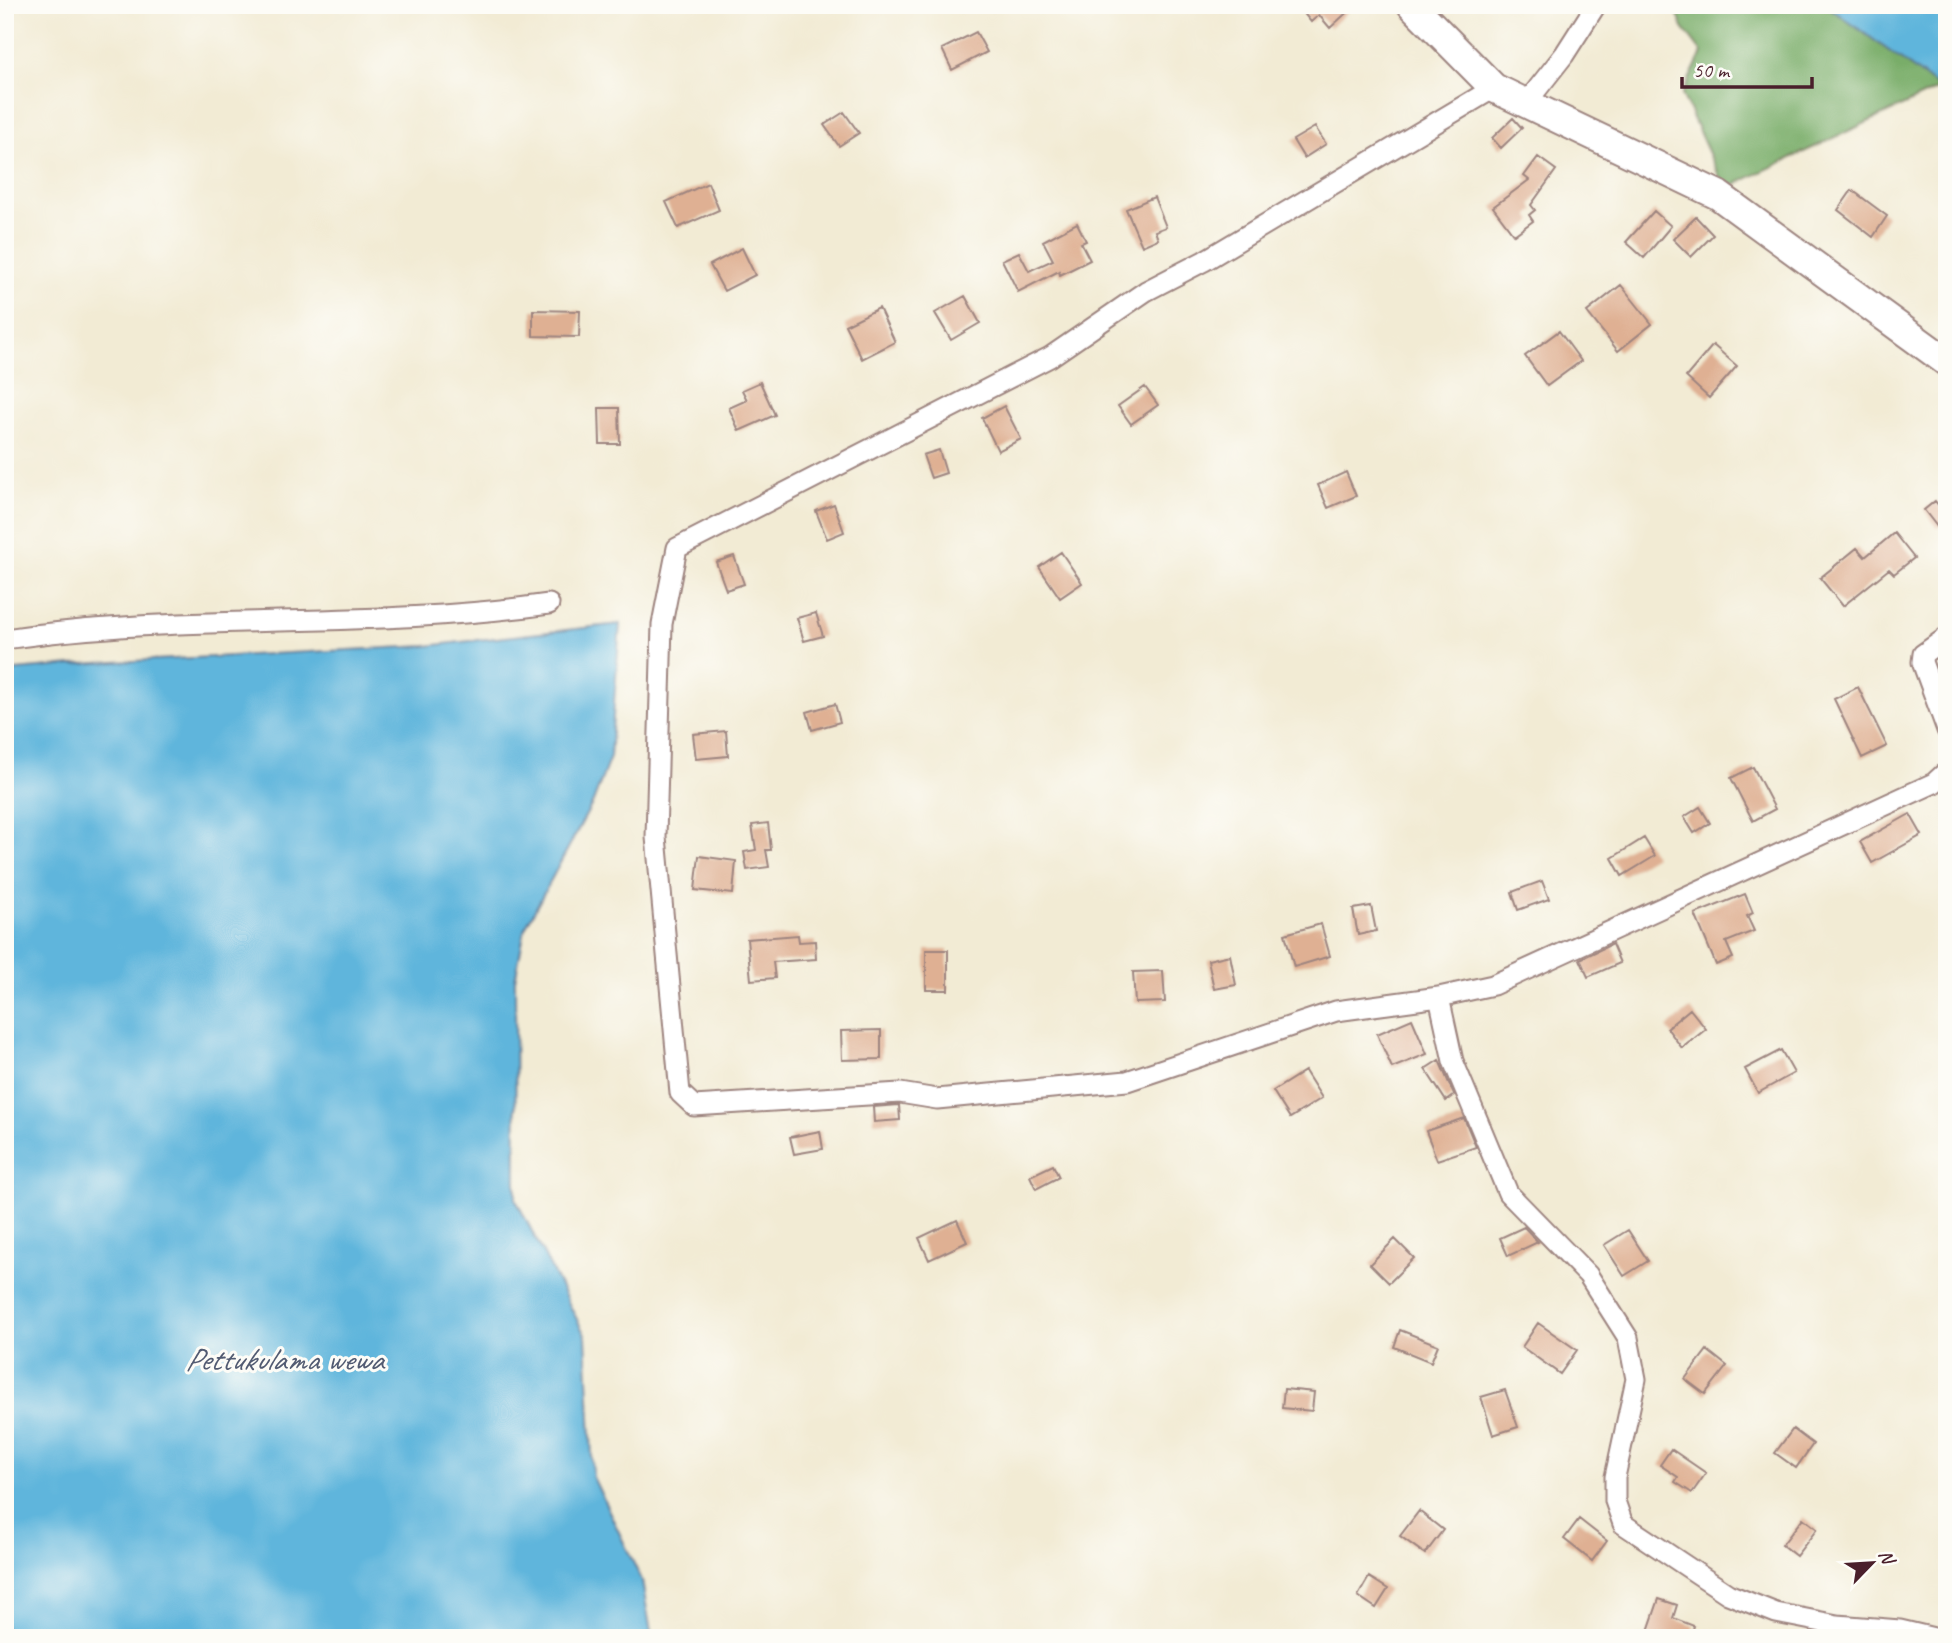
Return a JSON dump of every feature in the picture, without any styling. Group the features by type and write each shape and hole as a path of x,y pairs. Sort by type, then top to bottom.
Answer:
{"street":[{"path":"1412,5 1494,88 1718,195 1947,362"},
{"path":"1527,102 1564,55 1596,5"},
{"path":"1494,88 1204,261 1146,291 1050,357 677,548 662,624 656,837 680,1093 694,1106 900,1093 937,1099 1127,1081 1336,1011 1439,997 1493,985 1934,783 1947,771"},
{"path":"5,639 138,625 487,613 549,604"},
{"path":"1947,637 1923,653 1922,662 1947,730"},
{"path":"1439,997 1453,1060 1508,1193 1588,1275 1628,1338 1636,1379 1615,1477 1615,1501 1623,1524 1728,1594 1776,1612 1837,1625 1900,1630 1934,1638"}],"green space":[{"path":"1674,5 1826,5 1940,88 1725,189 1682,94 1702,53 1683,28"}],"water":[{"path":"1826,5 1947,5 1947,92 1940,88"},
{"name":"Pettukulama wewa","path":"620,624 610,757 593,802 525,928 515,980 516,1200 586,1337 593,1477 642,1581 652,1638 5,1638 5,671 95,663 426,646"}],"building":[{"path":"1297,5 1355,5 1330,28 1319,15 1311,22"},
{"path":"976,32 987,52 952,70 942,49"},
{"path":"844,112 859,133 839,146 824,125"},
{"path":"1513,118 1522,128 1501,148 1492,138"},
{"path":"1315,127 1326,144 1304,158 1293,140"},
{"path":"1538,157 1556,170 1531,205 1535,210 1529,215 1533,221 1514,235 1493,207 1529,180 1524,176"},
{"path":"708,183 719,210 678,228 666,202"},
{"path":"1852,190 1887,216 1873,237 1838,210"},
{"path":"1154,197 1166,227 1155,231 1158,239 1142,246 1126,209"},
{"path":"1654,211 1671,226 1644,258 1626,242"},
{"path":"1696,217 1713,235 1691,257 1673,239"},
{"path":"1077,223 1086,241 1081,243 1090,260 1060,275 1059,271 1018,292 1002,260 1019,252 1029,271 1053,260 1043,241"},
{"path":"742,248 755,275 724,291 710,265"},
{"path":"1621,285 1652,324 1618,351 1587,312"},
{"path":"965,296 980,323 951,340 935,313"},
{"path":"879,308 895,342 862,359 845,325"},
{"path":"533,310 580,311 579,337 533,336"},
{"path":"1559,331 1581,361 1547,386 1525,356"},
{"path":"1713,345 1737,366 1709,398 1686,377"},
{"path":"760,382 775,415 739,431 729,408 747,400 742,390"},
{"path":"1145,387 1158,405 1131,424 1118,406"},
{"path":"1004,406 1021,439 998,451 982,418"},
{"path":"599,408 619,408 620,444 600,444"},
{"path":"939,450 946,473 931,478 923,455"},
{"path":"1346,472 1356,496 1328,508 1318,485"},
{"path":"1935,501 1947,516 1947,522 1938,528 1924,510"},
{"path":"834,504 844,532 827,539 816,511"},
{"path":"1894,533 1914,558 1894,574 1889,569 1843,606 1820,578 1857,548 1865,557"},
{"path":"1061,552 1082,583 1060,598 1039,567"},
{"path":"734,556 744,584 726,590 716,562"},
{"path":"816,613 823,636 804,641 797,618"},
{"path":"1858,687 1887,746 1862,758 1834,699"},
{"path":"835,704 840,722 812,730 807,712"},
{"path":"726,731 728,756 696,759 693,734"},
{"path":"1753,767 1775,809 1753,821 1731,778"},
{"path":"1700,807 1710,823 1694,833 1684,817"},
{"path":"1910,814 1922,835 1872,863 1860,842"},
{"path":"768,823 771,850 766,850 769,867 747,870 744,852 756,850 752,825"},
{"path":"1644,838 1655,856 1622,876 1612,858"},
{"path":"699,856 736,861 733,894 695,890"},
{"path":"1542,881 1549,899 1518,910 1512,892"},
{"path":"1745,894 1753,913 1747,916 1754,931 1726,942 1733,958 1716,965 1695,914"},
{"path":"1371,906 1376,931 1358,935 1353,909"},
{"path":"1321,924 1330,956 1294,967 1285,934"},
{"path":"798,935 799,942 815,941 816,959 773,962 775,978 751,980 747,939"},
{"path":"1612,944 1620,963 1588,977 1580,959"},
{"path":"926,950 948,950 948,990 926,990"},
{"path":"1230,955 1236,985 1214,989 1208,960"},
{"path":"1163,971 1165,1002 1135,1003 1133,972"},
{"path":"1690,1009 1706,1029 1682,1048 1667,1028"},
{"path":"1412,1019 1427,1054 1392,1068 1377,1034"},
{"path":"881,1030 881,1059 842,1060 841,1031"},
{"path":"1781,1050 1794,1073 1758,1093 1745,1069"},
{"path":"1439,1060 1454,1095 1446,1101 1425,1069"},
{"path":"1305,1071 1322,1098 1290,1118 1273,1091"},
{"path":"899,1105 900,1120 874,1122 873,1107"},
{"path":"1464,1118 1476,1147 1437,1160 1426,1131"},
{"path":"820,1131 823,1149 794,1154 790,1137"},
{"path":"1053,1165 1059,1177 1036,1189 1030,1176"},
{"path":"957,1220 967,1242 929,1260 919,1238"},
{"path":"1524,1227 1538,1242 1508,1256 1500,1238"},
{"path":"1628,1230 1648,1261 1624,1276 1604,1245"},
{"path":"1395,1239 1414,1258 1389,1283 1370,1264"},
{"path":"1538,1323 1577,1350 1560,1374 1522,1347"},
{"path":"1400,1330 1438,1345 1431,1362 1394,1347"},
{"path":"1707,1350 1727,1366 1705,1394 1685,1379"},
{"path":"1284,1389 1314,1392 1312,1411 1282,1408"},
{"path":"1505,1390 1518,1427 1493,1435 1481,1397"},
{"path":"1793,1429 1813,1444 1796,1468 1775,1453"},
{"path":"1671,1449 1706,1473 1692,1493 1675,1482 1678,1477 1660,1465"},
{"path":"1419,1511 1443,1530 1425,1554 1400,1536"},
{"path":"1803,1518 1817,1529 1796,1556 1782,1545"},
{"path":"1579,1519 1607,1541 1592,1561 1564,1539"},
{"path":"1369,1577 1388,1589 1376,1608 1358,1596"},
{"path":"1659,1599 1677,1605 1673,1618 1694,1626 1690,1638 1657,1638 1647,1634"}]}
